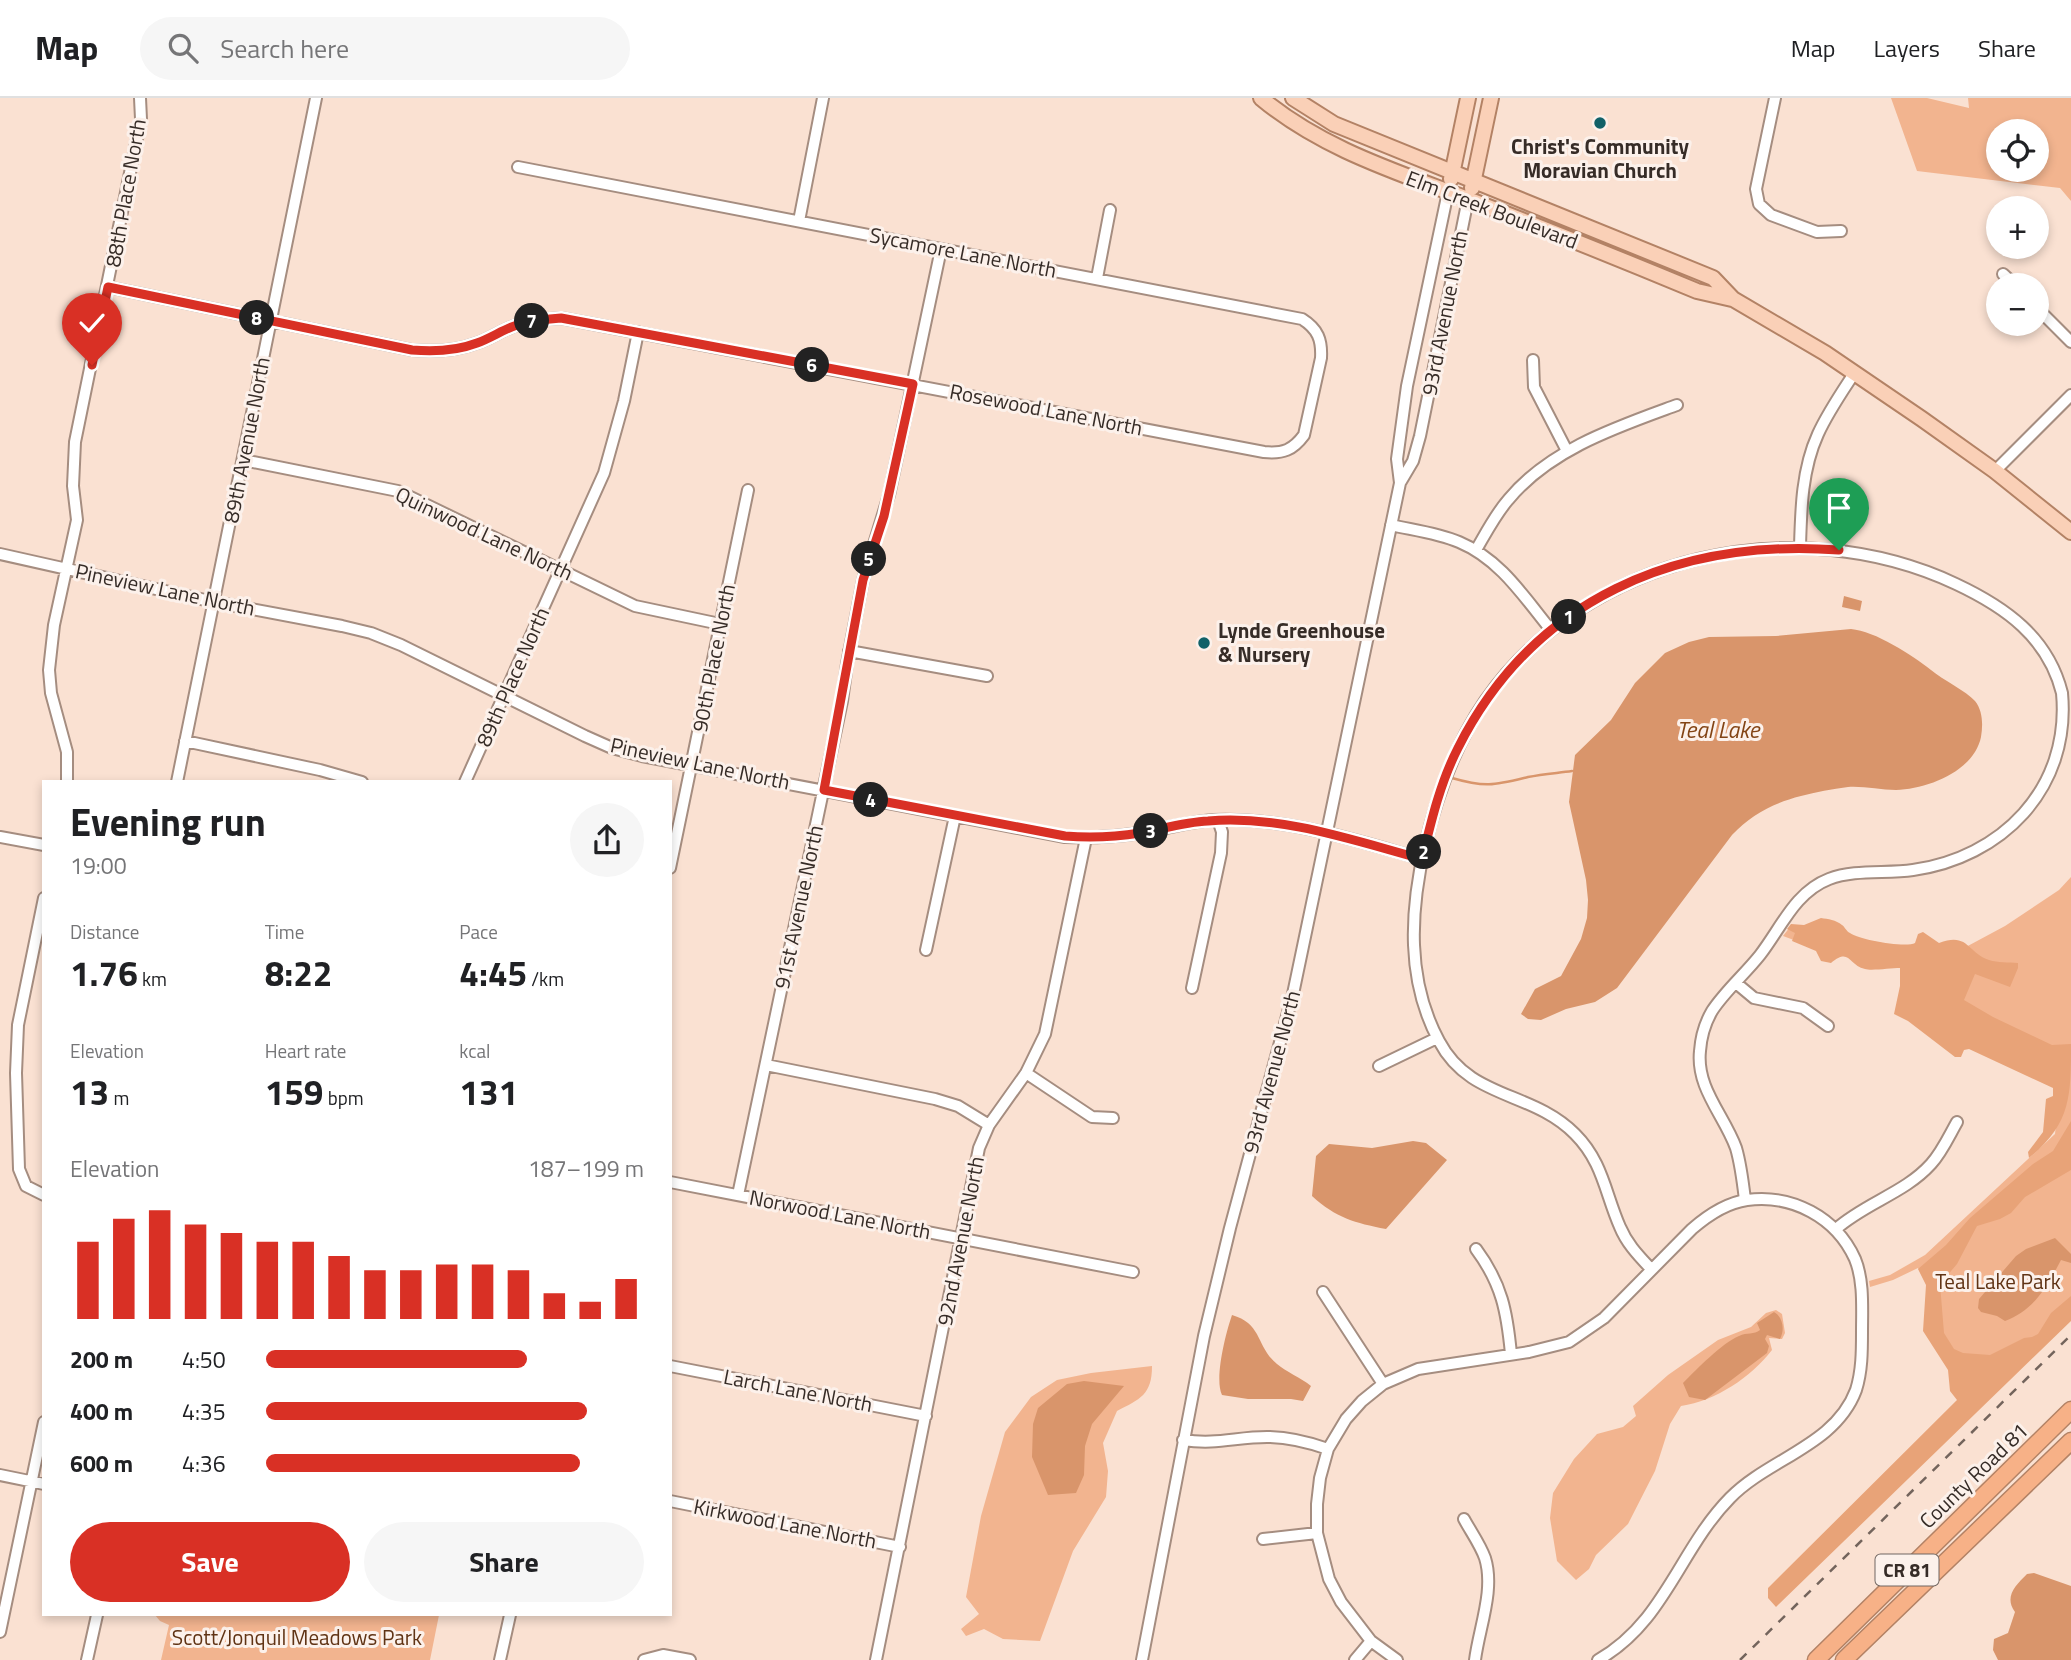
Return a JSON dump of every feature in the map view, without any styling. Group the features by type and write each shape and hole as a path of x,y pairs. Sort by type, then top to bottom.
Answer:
{"highway":[{"name":"County Road 81","path":"1816,1660 2071,1410"},
{"name":"County Road 81","path":"1844,1660 2071,1441"}],"main road":[{"name":"Elm Creek Boulevard","path":"1261,98 1281,115 1334,145 1391,172 1468,199 1697,291 1733,299"},
{"name":"Elm Creek Boulevard","path":"1293,98 1334,124 1713,278 1733,299 1855,372 1995,471 2071,532"},
{"name":"93rd Avenue North","path":"1448,192 1468,98"},
{"name":"93rd Avenue North","path":"1468,199 1491,98"}],"street":[{"name":"88th Place North","path":"67,780 66,752 51,693 54,625 77,520 73,486 75,442 141,119 140,98"},
{"name":"89th Avenue North","path":"177,780 316,98"},
{"path":"799,221 822,98"},
{"path":"1775,98 1756,189 1759,205 1771,215 1817,232 1841,231"},
{"name":"Sycamore Lane North","path":"518,167 1293,316 1312,325 1319,334 1321,358 1309,418"},
{"name":"93rd Avenue North","path":"1400,483 1397,459 1407,386 1448,192"},
{"name":"93rd Avenue North","path":"1142,1660 1213,1298 1293,994 1400,483 1413,461 1420,436 1468,199"},
{"path":"1097,278 1110,211"},
{"name":"91st Avenue North","path":"738,1195 824,790 863,580 884,516 941,249"},
{"name":"Rosewood Lane North","path":"108,287 424,351 456,349 477,343 517,325 561,318 1273,453 1285,452 1297,445 1304,435 1309,418"},
{"path":"2049,320 2071,342"},
{"name":"89th Place North","path":"466,780 562,570 610,455 638,332"},
{"path":"1533,360 1534,387 1567,451"},
{"path":"1800,547 1804,484 1809,460 1818,435 1855,372"},
{"path":"1995,471 2071,395"},
{"path":"1476,550 1508,500 1529,478 1567,451 1677,405"},
{"name":"Quinwood Lane North","path":"243,460 398,492 635,606 720,624"},
{"name":"90th Place North","path":"672,859 748,490"},
{"path":"1391,525 1447,538 1476,550 1508,577 1551,630"},
{"path":"1651,1269 1625,1238 1602,1174 1578,1136 1542,1109 1480,1084 1463,1073 1437,1038 1420,989 1413,951 1414,915 1422,859 1445,780 1471,724 1487,698 1507,674 1551,630 1608,592 1644,575 1682,562 1720,553 1800,547 1858,553 1909,565 1970,590 2006,611 2027,629 2048,658 2062,692 2068,729 2049,785 2030,815 2013,830 1967,856 1939,865 1909,871 1840,875 1824,880 1800,898 1762,952 1710,1014 1700,1048 1699,1065 1703,1083 1735,1147 1745,1200"},
{"name":"Pineview Lane North","path":"0,554 214,602 371,633 612,748 1040,832 1106,838 1218,820 1281,823 1422,859"},
{"path":"849,651 987,676"},
{"path":"186,741 356,780"},
{"path":"926,950 955,816"},
{"path":"1192,988 1222,853 1222,832 1218,820"},
{"path":"0,837 42,845"},
{"name":"92nd Avenue North","path":"876,1660 979,1148 989,1125 1026,1073 1045,1034 1086,838"},
{"path":"42,908 18,1025 16,1073 19,1169 26,1186 42,1194"},
{"path":"1736,983 1754,998 1803,1008 1828,1026"},
{"path":"1379,1066 1437,1038"},
{"path":"766,1065 935,1098 958,1106 989,1125"},
{"path":"1026,1073 1092,1117 1113,1118"},
{"path":"1836,1229 1863,1209 1917,1177 1932,1163 1957,1122"},
{"name":"Norwood Lane North","path":"672,1182 1133,1272"},
{"path":"1397,1660 1371,1641 1348,1613 1329,1579 1317,1533 1320,1478 1328,1449 1348,1416 1382,1384 1418,1369 1549,1348 1569,1342 1604,1318 1707,1216 1725,1206 1745,1200 1771,1199 1790,1203 1818,1215 1836,1229 1855,1260 1860,1279 1860,1372 1856,1390 1847,1407 1823,1435 1778,1461 1731,1496 1712,1518 1651,1615 1631,1636 1598,1660"},
{"path":"1476,1249 1495,1277 1503,1297 1511,1354"},
{"path":"1323,1292 1382,1384"},
{"name":"Larch Lane North","path":"672,1366 926,1416"},
{"path":"0,1632 42,1432"},
{"path":"1184,1440 1213,1443 1249,1438 1292,1438 1328,1449"},
{"path":"0,1475 42,1484"},
{"name":"Kirkwood Lane North","path":"672,1501 900,1547"},
{"path":"1464,1519 1485,1558 1488,1575 1488,1592 1475,1660"},
{"path":"1263,1539 1317,1533"},
{"path":"87,1660 97,1616"},
{"path":"500,1660 510,1616"},
{"path":"1355,1660 1371,1641"},
{"path":"646,1659 663,1654 690,1660"}],"green space":[{"path":"1891,98 1927,98 1969,108 1968,98 2071,98 2071,201 2060,188 2010,182 2049,182 2049,119 1986,119 1986,179 1917,171"},
{"name":"Teal Lake Park","path":"2071,877 2071,1310 1974,1404 1925,1332 1928,1286 1918,1268 1870,1287 1869,1281 1890,1275 1925,1255 2055,1134 2060,1086 1901,968 1810,946 1783,936 1790,927 1951,955 2005,926 2059,890"},
{"path":"1776,1310 1782,1314 1785,1333 1782,1339 1769,1338 1772,1350 1732,1386 1707,1399 1681,1406 1670,1424 1655,1471 1628,1524 1596,1555 1589,1569 1576,1580 1557,1561 1550,1518 1553,1493 1574,1459 1597,1434 1623,1427 1636,1416 1633,1406 1668,1375 1718,1340 1751,1327 1766,1313"},
{"path":"1152,1366 1147,1390 1138,1399 1117,1411 1103,1443 1108,1471 1106,1497 1073,1551 1040,1641 1003,1639 984,1629 966,1636 961,1629 979,1614 966,1597 981,1516 1005,1432 1031,1397 1057,1380"},
{"name":"Scott/Jonquil Meadows Park","path":"156,1616 439,1616 430,1660 161,1660 169,1625"}],"shaded area":[{"path":"1821,918 1837,922 1855,936 1872,941 1910,944 1915,943 1918,934 1923,932 1939,943 1949,940 1962,942 1989,960 2018,963 2010,987 1975,974 1964,1000 2052,1045 2071,1044 2066,1108 2053,1133 2029,1158 2028,1152 2043,1132 2046,1099 2053,1096 2053,1088 1969,1049 1964,1050 1961,1057 1955,1057 1908,1021 1894,1014 1900,986 1900,968 1865,969 1846,957 1837,958 1831,963 1821,961 1816,951 1792,941 1795,933 1787,929 1791,924 1804,925"},
{"path":"2071,1121 2071,1170 2025,1197 2011,1213 1977,1226 1957,1264 1940,1284 1944,1333 1954,1349 1963,1353 1990,1355 2038,1334 2051,1313 2071,1296 2071,1321 1776,1607 1768,1598 1768,1588 1957,1400 1950,1391 1948,1370 1923,1331 1926,1285 1918,1269 1946,1245 1970,1218 2033,1164 2053,1151"}],"water":[{"path":"1844,596 1862,601 1860,611 1842,607"},
{"name":"Teal Lake","path":"1851,629 1871,634 1893,645 1975,701 1981,714 1982,732 1977,749 1969,759 1948,776 1922,786 1896,790 1854,787 1836,789 1791,799 1763,811 1732,835 1617,988 1595,1002 1566,1009 1541,1020 1528,1019 1521,1014 1535,989 1561,976 1581,939 1587,918 1586,880 1569,802 1575,755 1611,720 1635,683 1665,653 1689,642 1709,637 1776,636"},
{"path":"1413,1141 1426,1143 1447,1160 1386,1229 1346,1218 1329,1210 1312,1196 1316,1156 1329,1144 1372,1148"},
{"path":"2055,1238 2071,1254 2071,1263 2061,1260 2032,1304 2005,1321 1981,1312 1978,1308 1979,1299 2016,1256 2026,1249"},
{"path":"1774,1312 1781,1320 1782,1332 1780,1339 1767,1335 1767,1353 1705,1400 1689,1397 1683,1383 1689,1377 1732,1339 1760,1330 1757,1323"},
{"path":"1232,1315 1249,1324 1277,1364 1311,1386 1303,1401 1222,1395 1220,1367"},
{"path":"1084,1381 1124,1386 1092,1424 1085,1446 1084,1475 1076,1493 1048,1495 1032,1457 1033,1424 1038,1408 1067,1384"},
{"path":"2034,1573 2071,1586 2071,1660 1998,1660 1993,1650 1994,1639 2008,1633 2015,1612 2011,1601 2012,1592 2027,1574"}],"waterway":[{"path":"1452,778 1490,784 1572,771"}],"railway":[{"path":"1740,1660 2071,1335"}],"place":[{"name":"Christ's Community Moravian Church","path":"1600,123"},
{"name":"Lynde Greenhouse & Nursery","path":"1204,643"}],"route":[{"path":"92,365 108,287 412,350 456,349 477,343 517,325 561,318 913,384 884,516 863,580 824,790 1065,836 1106,838 1206,821 1256,821 1281,823 1327,833 1422,859 1445,780 1471,724 1487,698 1507,674 1551,630 1608,592 1644,575 1682,562 1759,548 1839,550"}]}
